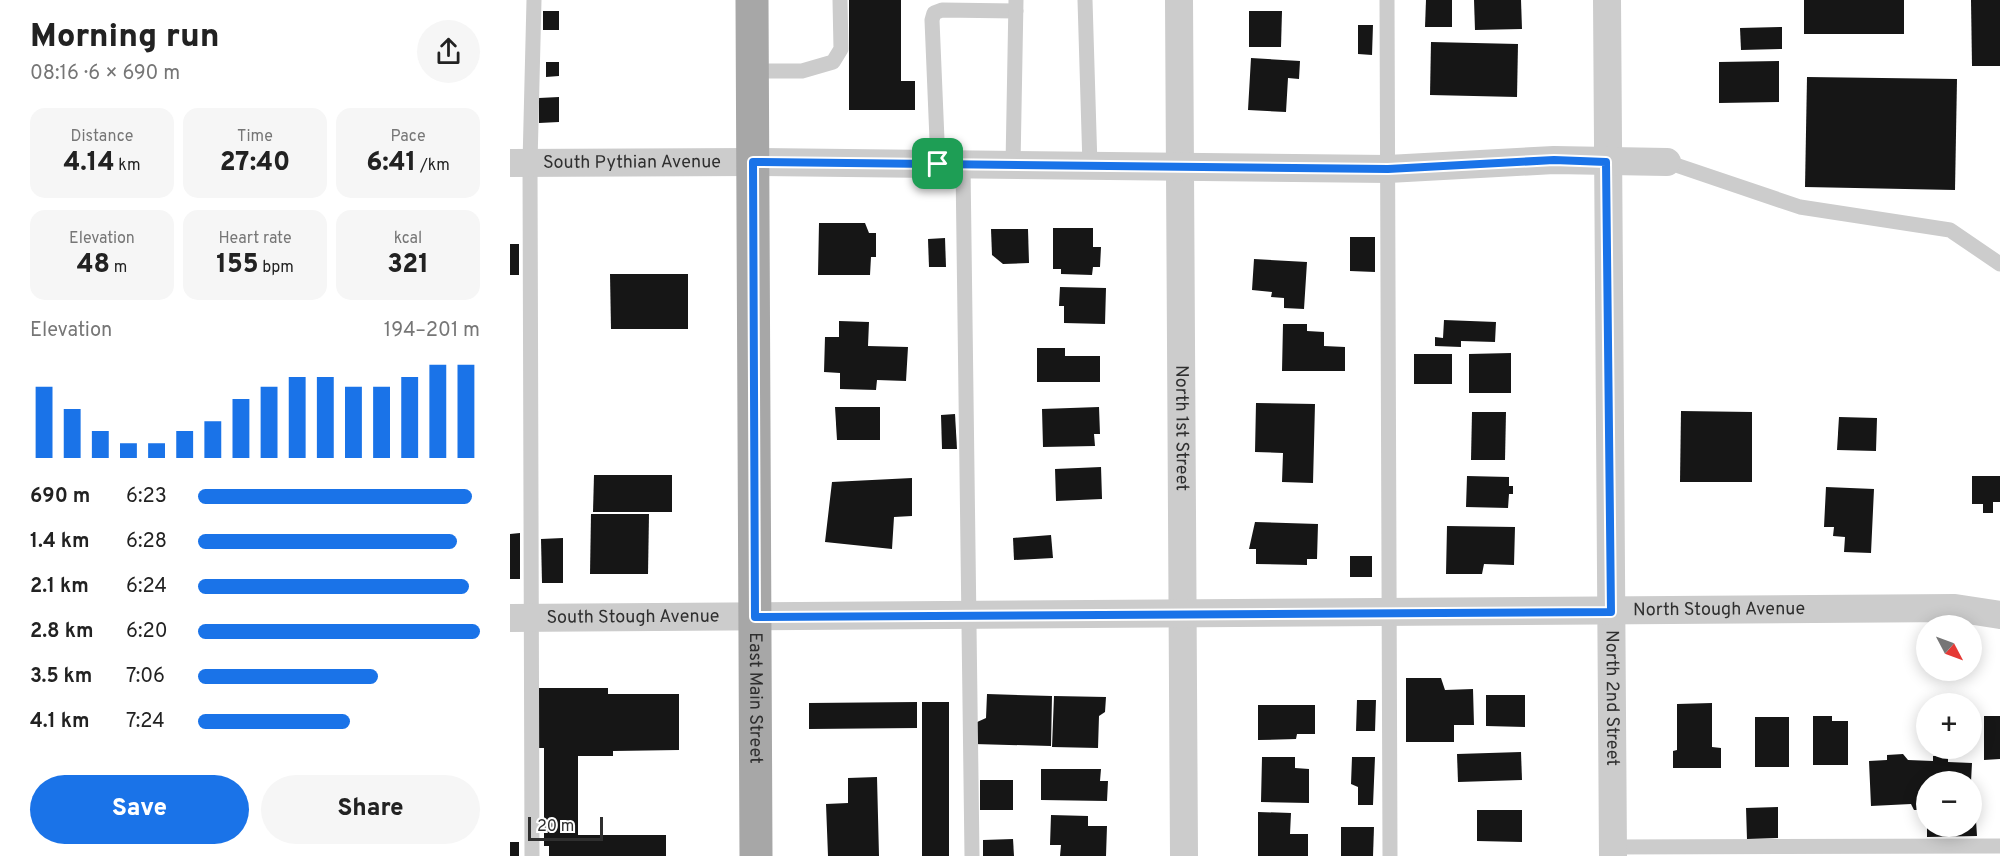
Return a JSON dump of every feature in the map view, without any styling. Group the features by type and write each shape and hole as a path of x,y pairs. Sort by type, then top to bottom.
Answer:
{"main road":[{"name":"East Main Street","path":"752,0 756,856"}],"street":[{"name":"North 1st Street","path":"1179,0 1184,856"},
{"name":"North 2nd Street","path":"1607,0 1606,162 1613,852"},
{"name":"South Pythian Avenue","path":"520,163 753,162 1388,169 1554,160 1667,162"},
{"name":"North Stough Avenue","path":"755,617 1955,608 2000,615"},
{"name":"South Stough Avenue","path":"521,618 755,617"}],"lane":[{"path":"532,856 521,618 520,163 534,0"},
{"path":"752,72 802,71 833,62 841,49 840,0"},
{"path":"1085,0 1090,166"},
{"path":"1387,0 1389,856"},
{"path":"972,856 969,615 950,164 932,20 934,13 942,5 1016,5 1013,165"},
{"path":"1667,162 1800,207 1950,230 2000,264"},
{"path":"1613,852 2000,846"}],"building":[{"path":"849,0 901,0 901,81 915,81 915,110 849,110"},
{"path":"1426,0 1452,0 1452,27 1425,27"},
{"path":"1474,0 1521,0 1522,29 1475,30"},
{"path":"1804,0 1904,0 1904,34 1804,34"},
{"path":"1971,0 2000,0 2000,66 1972,66"},
{"path":"543,11 559,11 559,30 543,30"},
{"path":"1249,11 1282,11 1281,47 1249,47"},
{"path":"1358,25 1373,25 1372,55 1358,54"},
{"path":"1782,27 1782,49 1741,50 1740,28"},
{"path":"1431,42 1518,44 1517,97 1430,95"},
{"path":"1251,58 1300,61 1299,79 1288,78 1286,112 1248,110"},
{"path":"1779,61 1779,102 1719,103 1719,62"},
{"path":"546,62 559,62 559,76 546,77"},
{"path":"1807,77 1957,79 1955,190 1805,187"},
{"path":"559,97 559,122 539,123 539,98"},
{"path":"819,223 865,223 869,233 876,233 876,257 871,257 870,275 818,275"},
{"path":"1053,228 1093,228 1093,247 1101,247 1100,267 1093,267 1092,275 1061,274 1061,269 1053,269"},
{"path":"991,229 1028,229 1029,263 1003,264 992,255"},
{"path":"1350,237 1375,237 1375,272 1350,271"},
{"path":"945,238 946,267 929,267 928,239"},
{"path":"510,244 519,244 519,275 510,275"},
{"path":"1254,259 1307,262 1304,309 1284,308 1284,298 1271,297 1272,292 1252,290"},
{"path":"610,274 688,274 688,329 611,329"},
{"path":"1060,287 1106,288 1105,324 1064,323 1064,306 1059,306"},
{"path":"1444,320 1496,322 1495,342 1461,341 1461,347 1435,346 1435,337 1443,338"},
{"path":"839,321 869,322 868,346 908,347 906,381 877,380 876,390 840,389 840,373 824,372 825,337 839,337"},
{"path":"1283,324 1307,324 1307,331 1324,332 1324,346 1345,347 1345,371 1282,371"},
{"path":"1037,348 1065,348 1065,356 1100,356 1100,382 1037,382"},
{"path":"1511,353 1511,393 1469,393 1469,354"},
{"path":"1414,354 1452,354 1452,384 1414,384"},
{"path":"1256,403 1315,404 1313,483 1282,482 1283,453 1255,452"},
{"path":"835,407 880,407 880,440 837,440"},
{"path":"1099,407 1100,434 1094,434 1095,446 1043,447 1042,409"},
{"path":"1681,411 1752,412 1752,482 1680,482"},
{"path":"1472,412 1506,412 1505,460 1471,460"},
{"path":"955,414 957,449 942,449 941,415"},
{"path":"1839,417 1877,418 1876,451 1837,450"},
{"path":"1101,467 1102,499 1056,501 1055,469"},
{"path":"594,475 672,475 672,512 593,512"},
{"path":"1467,476 1509,477 1509,486 1513,486 1513,494 1509,494 1508,508 1466,507"},
{"path":"1972,476 2000,476 2000,502 1993,502 1993,513 1983,513 1983,504 1972,504"},
{"path":"912,478 912,516 894,517 892,549 825,542 832,482"},
{"path":"1826,487 1874,489 1871,553 1844,552 1845,537 1833,536 1834,527 1824,527"},
{"path":"591,514 649,514 648,574 590,574"},
{"path":"1255,522 1318,524 1317,559 1307,559 1307,565 1256,564 1256,549 1249,549"},
{"path":"1447,526 1515,527 1514,565 1484,564 1482,574 1446,574"},
{"path":"520,533 520,579 510,579 510,534"},
{"path":"1051,535 1053,558 1014,560 1013,538"},
{"path":"563,538 563,583 542,583 541,539"},
{"path":"1350,556 1372,556 1372,577 1350,577"},
{"path":"1406,678 1441,678 1445,690 1473,689 1474,725 1454,725 1454,742 1406,742"},
{"path":"537,688 608,688 608,694 679,694 679,750 613,751 613,756 578,756 578,835 666,835 666,856 549,856 549,846 544,846 544,748 536,748"},
{"path":"987,694 1052,696 1051,746 974,744 975,723 986,718"},
{"path":"1486,695 1525,695 1525,727 1486,726"},
{"path":"1054,696 1106,697 1105,712 1099,716 1098,748 1052,747"},
{"path":"1357,700 1376,700 1375,731 1356,731"},
{"path":"917,702 917,728 809,729 809,703"},
{"path":"922,702 949,702 949,856 922,856"},
{"path":"1712,703 1712,747 1721,748 1721,768 1673,768 1673,751 1677,750 1677,704"},
{"path":"1258,705 1315,705 1315,734 1297,734 1296,739 1258,740"},
{"path":"1813,716 1832,716 1832,721 1848,721 1848,765 1813,765"},
{"path":"1984,716 2000,716 2000,759 1984,760"},
{"path":"1755,717 1789,717 1789,767 1755,767"},
{"path":"1521,752 1522,780 1458,782 1457,754"},
{"path":"1903,754 1908,760 1948,759 1948,762 1972,763 1972,771 1916,771 1916,810 1911,804 1871,806 1869,761 1887,760 1887,755"},
{"path":"1262,757 1295,757 1295,768 1309,769 1309,803 1261,802"},
{"path":"1352,757 1375,757 1373,805 1358,805 1358,787 1351,784"},
{"path":"1041,769 1101,769 1100,781 1108,781 1107,801 1041,800"},
{"path":"877,777 879,856 828,856 826,804 848,803 848,778"},
{"path":"980,780 1013,780 1013,810 980,810"},
{"path":"1778,807 1778,838 1747,839 1746,808"},
{"path":"1477,810 1522,810 1522,842 1477,841"},
{"path":"1258,812 1291,813 1290,834 1308,834 1308,856 1258,856"},
{"path":"1051,815 1088,816 1088,826 1107,826 1106,856 1060,856 1061,845 1050,845"},
{"path":"1341,827 1374,827 1373,856 1341,856"},
{"path":"1013,839 1014,856 983,856 983,840"},
{"path":"510,842 519,842 519,856 510,856"}],"route":[{"path":"1554,160 1606,162 1611,612 755,617 753,162 938,164 1388,169 1554,160"}]}
